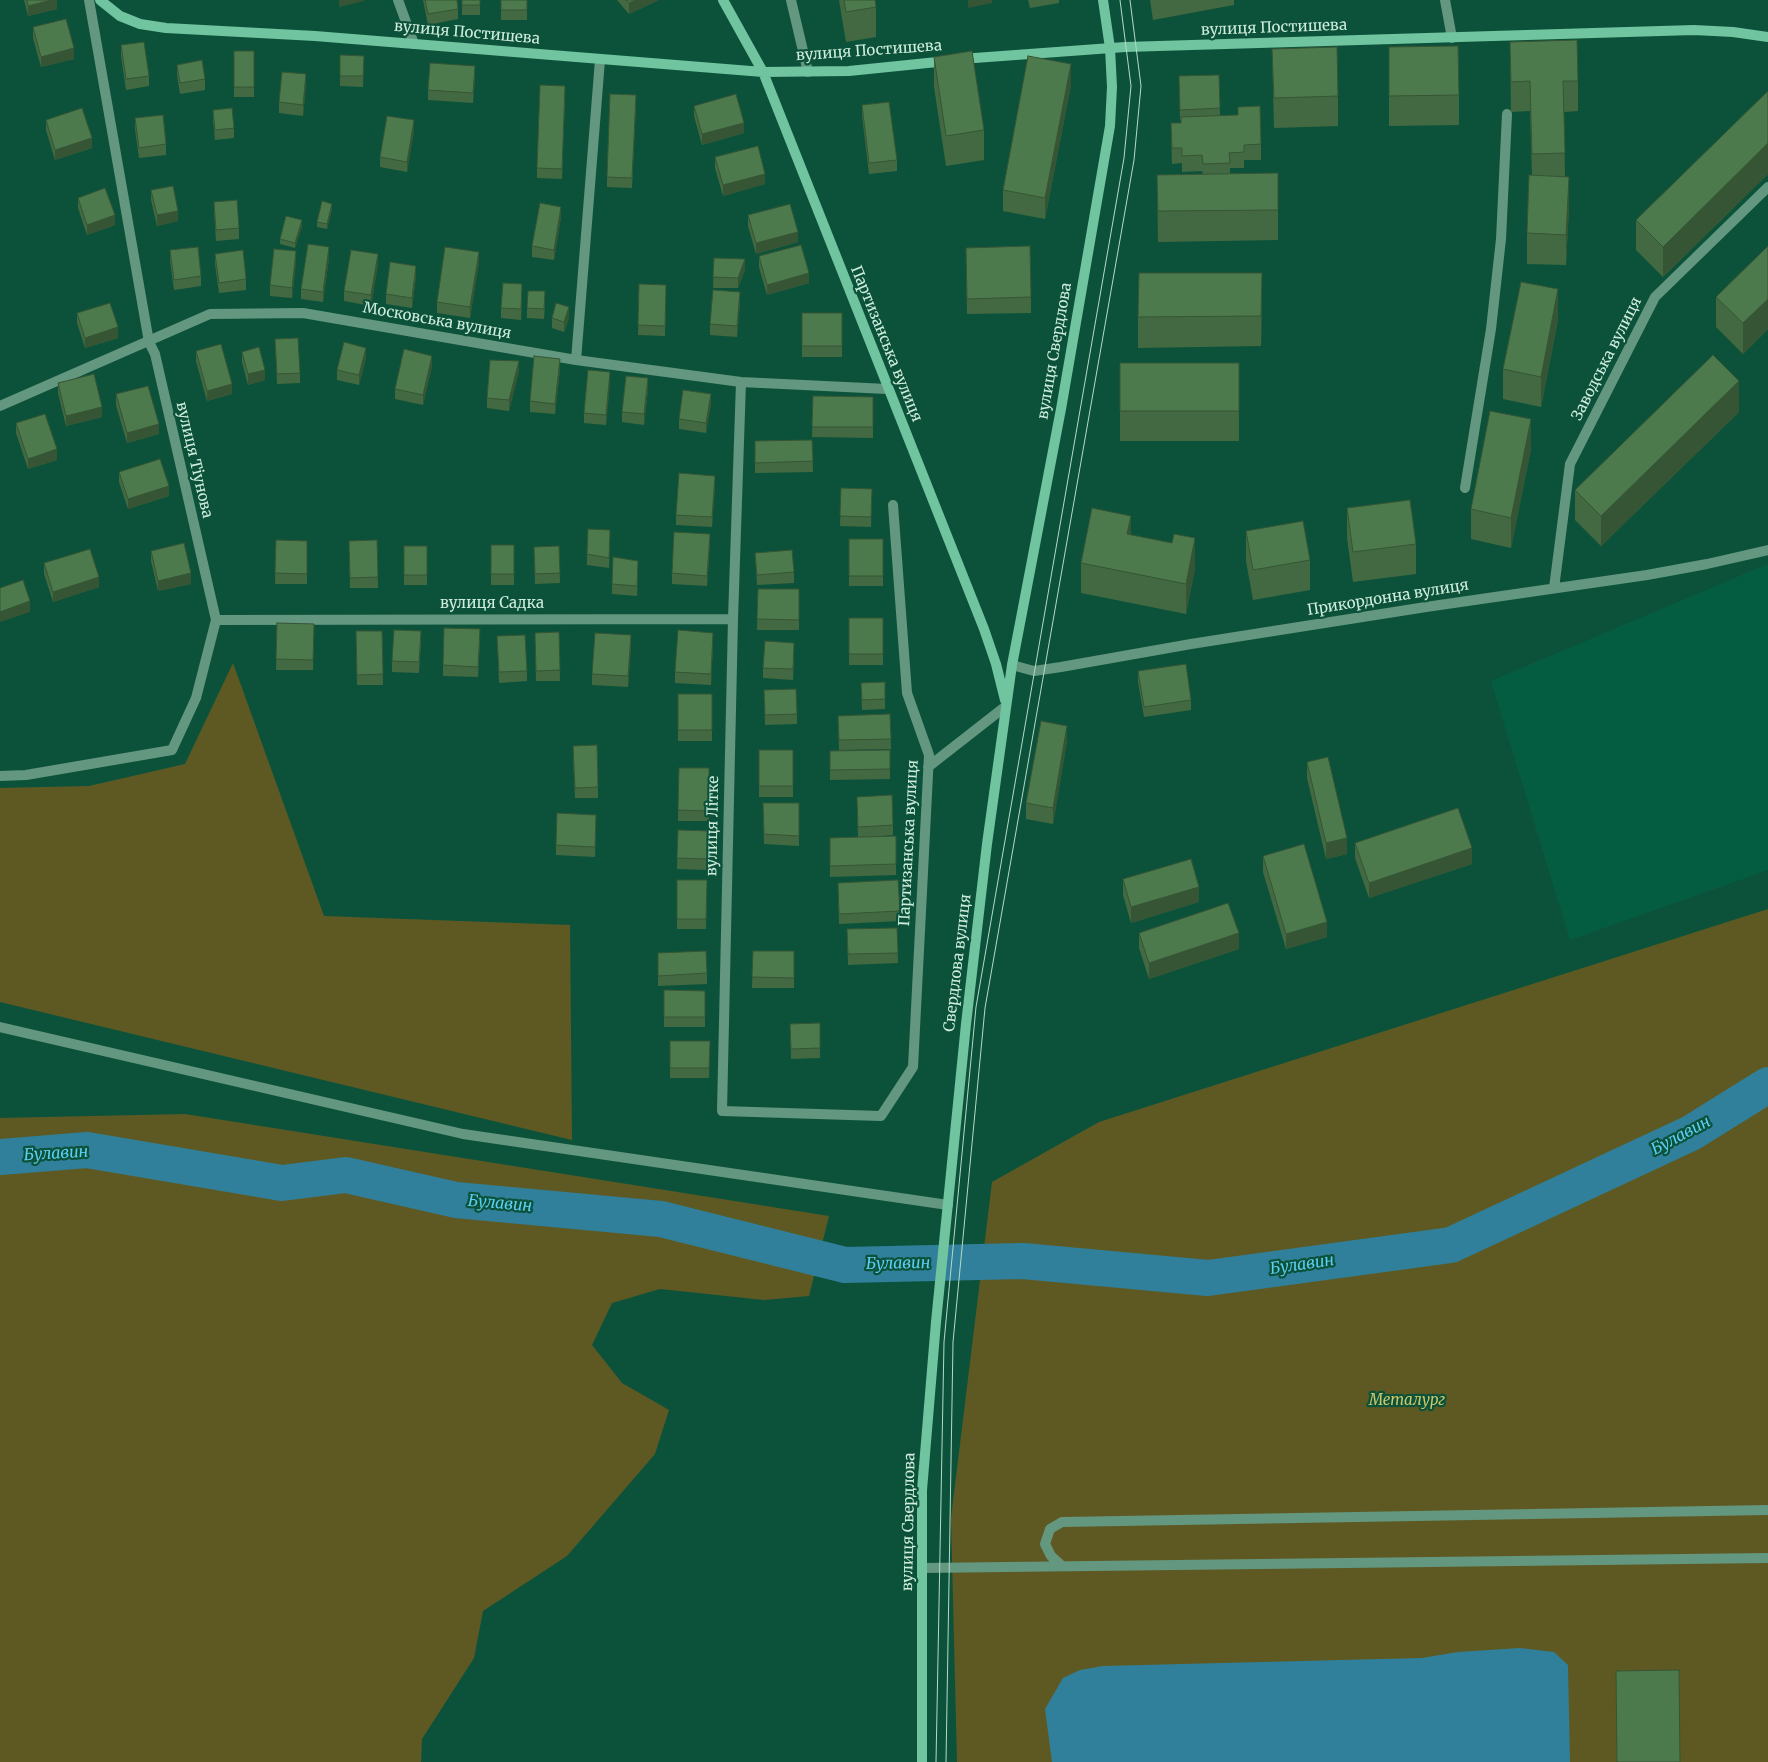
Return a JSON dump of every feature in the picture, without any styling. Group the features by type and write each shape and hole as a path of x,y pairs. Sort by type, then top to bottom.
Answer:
{"street":[{"name":"вулиця Тіунова","path":"0,776 26,775 172,750 196,698 216,620 155,354 149,342 89,0"},
{"name":"вулиця Постишева","path":"100,0 120,16 140,24 166,28 315,36 763,72 808,72 1110,48 1694,30 1732,32 1768,37"},
{"path":"398,0 414,44"},
{"name":"Партизанська вулиця","path":"723,0 763,72 887,389 933,498 984,629 996,664 1006,706"},
{"path":"791,0 808,72"},
{"name":"вулиця Свердлова","path":"1006,706 1012,665 1061,409 1110,126 1112,86 1110,48 1104,0"},
{"path":"1445,0 1452,38"},
{"path":"576,360 600,60"},
{"path":"1465,488 1491,329 1501,239 1507,114"},
{"name":"Заводська вулиця","path":"1554,588 1570,464 1655,297 1768,187"},
{"name":"Московська вулиця","path":"0,406 210,314 303,313 576,360 741,382 887,389"},
{"name":"вулиця Літке","path":"741,382 733,619 722,1111 881,1116"},
{"name":"Партизанська вулиця","path":"881,1116 914,1067 929,755 906,693 893,505"},
{"name":"Прикордонна вулиця","path":"1012,665 1034,671 1201,642 1707,564 1768,550"},
{"name":"вулиця Садка","path":"216,620 733,619"},
{"path":"928,767 1006,706"},
{"name":"Свердлова вулиця","path":"946,1224 985,863 1006,706"},
{"path":"0,1026 463,1134 948,1205"},
{"name":"вулиця Свердлова","path":"922,1762 922,1490 946,1224"},
{"path":"1062,1566 1044,1544 1050,1529 1062,1522 1768,1510"},
{"path":"922,1568 1768,1558"}],"shaded area":[{"path":"1768,564 1768,870 1570,940 1491,681"}],"green space":[{"path":"233,663 324,916 570,925 572,1140 0,1002 0,788 89,786 185,764"},
{"name":"Металург","path":"1768,909 1768,1762 957,1762 951,1518 992,1182 1099,1122"},
{"path":"185,1114 829,1216 809,1296 764,1300 660,1289 612,1303 592,1345 622,1383 669,1410 655,1454 567,1556 483,1611 474,1658 422,1739 421,1762 0,1762 0,1118"}],"water":[{"path":"1520,1648 1554,1652 1568,1665 1570,1762 1052,1762 1045,1709 1063,1678 1080,1670 1103,1666 1422,1658 1458,1652"}],"building":[{"path":"27,0 52,0 28,6"},
{"path":"425,0 457,0 458,9 428,14"},
{"path":"462,0 480,0 480,5 462,5"},
{"path":"501,0 527,0 527,10 501,10"},
{"path":"844,0 875,0 876,7 846,12"},
{"path":"66,19 74,48 41,57 33,27"},
{"path":"1577,40 1578,81 1563,81 1565,153 1532,154 1530,81 1511,82 1510,42"},
{"path":"144,42 149,76 126,79 121,45"},
{"path":"1458,46 1459,95 1389,96 1389,47"},
{"path":"1337,47 1338,96 1274,98 1272,49"},
{"path":"234,51 254,51 254,87 234,87"},
{"path":"972,51 984,130 946,136 934,57"},
{"path":"340,55 364,56 363,76 340,76"},
{"path":"1028,56 1071,64 1045,198 1003,190"},
{"path":"202,60 205,79 180,83 177,65"},
{"path":"430,63 475,66 473,93 428,90"},
{"path":"282,72 306,74 303,105 279,102"},
{"path":"1219,75 1220,108 1180,110 1179,76"},
{"path":"540,85 565,86 562,169 537,168"},
{"path":"1768,91 1768,143 1663,247 1636,220"},
{"path":"610,94 636,95 632,178 607,177"},
{"path":"736,94 744,123 702,134 694,106"},
{"path":"889,102 897,160 869,163 862,105"},
{"path":"1260,106 1261,144 1244,145 1244,152 1229,153 1230,163 1203,164 1202,155 1182,156 1182,148 1172,148 1171,123 1181,123 1181,117 1238,115 1238,107"},
{"path":"82,108 92,138 55,150 46,120"},
{"path":"232,108 234,128 215,130 213,110"},
{"path":"163,115 166,144 139,148 135,118"},
{"path":"387,116 414,120 407,162 380,157"},
{"path":"758,146 765,174 723,185 715,157"},
{"path":"1278,173 1278,210 1158,211 1157,175"},
{"path":"1529,175 1569,177 1566,235 1527,233"},
{"path":"173,186 178,211 157,215 151,190"},
{"path":"105,188 115,215 87,225 78,198"},
{"path":"237,200 239,228 216,230 214,202"},
{"path":"322,201 332,204 327,224 317,222"},
{"path":"540,203 561,207 554,250 532,246"},
{"path":"790,204 798,232 756,243 748,215"},
{"path":"286,216 302,220 295,243 280,239"},
{"path":"308,244 329,247 323,292 301,289"},
{"path":"801,245 809,273 767,285 759,256"},
{"path":"1030,246 1031,297 967,299 966,248"},
{"path":"1768,246 1768,299 1743,323 1716,297"},
{"path":"198,247 201,276 174,280 170,250"},
{"path":"445,247 479,252 470,307 437,302"},
{"path":"274,249 296,251 292,288 270,285"},
{"path":"243,250 246,279 219,283 215,254"},
{"path":"351,250 378,254 371,295 344,291"},
{"path":"714,258 745,259 738,278 713,277"},
{"path":"390,262 416,266 412,298 386,294"},
{"path":"1139,273 1262,273 1261,316 1138,317"},
{"path":"1521,282 1558,289 1541,377 1503,369"},
{"path":"503,283 522,284 521,309 501,308"},
{"path":"639,284 666,285 665,326 638,325"},
{"path":"713,290 740,292 737,326 710,324"},
{"path":"528,291 545,291 544,309 527,308"},
{"path":"110,303 118,327 85,338 77,313"},
{"path":"556,303 569,307 564,322 552,318"},
{"path":"802,313 842,313 842,346 802,346"},
{"path":"298,338 300,373 277,374 275,339"},
{"path":"344,342 366,348 359,375 337,370"},
{"path":"221,344 232,384 207,391 196,351"},
{"path":"259,347 265,370 248,374 242,352"},
{"path":"404,349 432,356 423,395 395,389"},
{"path":"1713,355 1739,381 1601,516 1575,490"},
{"path":"534,356 560,359 555,404 530,401"},
{"path":"490,360 519,361 509,400 487,398"},
{"path":"1120,363 1239,363 1239,411 1120,411"},
{"path":"588,370 610,372 606,415 584,413"},
{"path":"94,374 102,407 66,416 58,383"},
{"path":"626,376 648,378 644,414 622,412"},
{"path":"148,386 159,424 127,433 116,394"},
{"path":"683,390 711,394 706,423 679,419"},
{"path":"813,396 873,397 873,427 812,427"},
{"path":"1490,411 1531,419 1511,518 1471,509"},
{"path":"45,414 57,449 28,459 16,423"},
{"path":"812,440 813,461 755,463 755,441"},
{"path":"160,459 169,486 128,499 119,472"},
{"path":"679,473 715,476 712,517 676,515"},
{"path":"841,488 872,489 871,517 840,516"},
{"path":"1410,500 1416,544 1353,552 1347,508"},
{"path":"1092,508 1131,516 1127,534 1172,543 1174,534 1195,538 1186,584 1081,563"},
{"path":"1303,521 1310,560 1253,570 1246,531"},
{"path":"588,529 610,530 609,558 587,554"},
{"path":"674,532 710,534 707,576 672,573"},
{"path":"849,539 883,539 883,576 849,576"},
{"path":"276,540 307,541 307,574 275,573"},
{"path":"377,540 378,577 350,578 349,541"},
{"path":"184,543 191,573 158,581 151,551"},
{"path":"491,545 514,545 514,574 491,574"},
{"path":"404,546 427,546 427,575 404,575"},
{"path":"559,546 560,573 535,574 534,547"},
{"path":"90,549 99,577 53,592 44,563"},
{"path":"792,550 794,572 757,575 755,553"},
{"path":"613,557 638,561 637,586 612,584"},
{"path":"23,580 30,601 0,612 0,588"},
{"path":"758,589 799,589 799,620 757,619"},
{"path":"849,618 883,618 883,654 849,654"},
{"path":"277,623 314,624 313,660 276,659"},
{"path":"444,628 480,629 478,667 443,665"},
{"path":"394,630 421,631 419,662 392,661"},
{"path":"678,630 713,633 711,674 675,672"},
{"path":"356,631 382,631 383,674 357,675"},
{"path":"559,632 560,670 536,671 535,633"},
{"path":"595,633 631,635 628,676 592,674"},
{"path":"525,635 527,671 499,672 497,636"},
{"path":"765,641 794,643 793,669 763,668"},
{"path":"1186,664 1191,700 1144,707 1138,671"},
{"path":"885,682 885,699 862,700 861,683"},
{"path":"796,689 797,714 765,715 764,690"},
{"path":"678,694 712,694 712,730 678,730"},
{"path":"890,714 891,739 839,740 838,716"},
{"path":"1041,721 1067,726 1053,808 1026,803"},
{"path":"597,745 598,787 575,788 573,746"},
{"path":"759,750 793,750 793,786 759,786"},
{"path":"890,750 890,769 830,770 830,751"},
{"path":"1328,757 1347,838 1326,843 1307,762"},
{"path":"679,768 709,768 709,811 678,810"},
{"path":"892,795 893,825 858,827 857,797"},
{"path":"763,803 799,803 799,836 764,834"},
{"path":"1458,808 1472,848 1369,883 1355,843"},
{"path":"557,813 596,815 595,847 556,845"},
{"path":"678,830 709,831 709,859 677,858"},
{"path":"896,836 896,864 830,866 830,838"},
{"path":"1304,844 1327,922 1286,934 1263,856"},
{"path":"1191,859 1199,887 1131,907 1123,879"},
{"path":"677,880 707,880 706,919 677,919"},
{"path":"898,880 900,911 839,914 838,883"},
{"path":"1228,903 1239,933 1149,963 1139,933"},
{"path":"897,928 898,953 848,954 847,929"},
{"path":"706,951 707,973 658,976 658,953"},
{"path":"753,951 794,951 794,978 752,977"},
{"path":"664,990 705,991 705,1017 664,1017"},
{"path":"820,1023 820,1048 791,1049 790,1024"},
{"path":"670,1041 710,1041 709,1068 670,1068"},
{"path":"1679,1670 1680,1762 1617,1762 1616,1671"}],"waterway":[{"name":"Булавин","path":"0,1157 87,1150 282,1183 346,1175 456,1200 661,1219 845,1265 1023,1261 1208,1278 1451,1245 1691,1133 1768,1085"}],"tram line":[{"path":"936,1762 944,1342 976,1007 1124,158 1131,86 1120,0"},
{"path":"946,1762 953,1342 985,1008 1134,160 1141,86 1130,0"}]}
